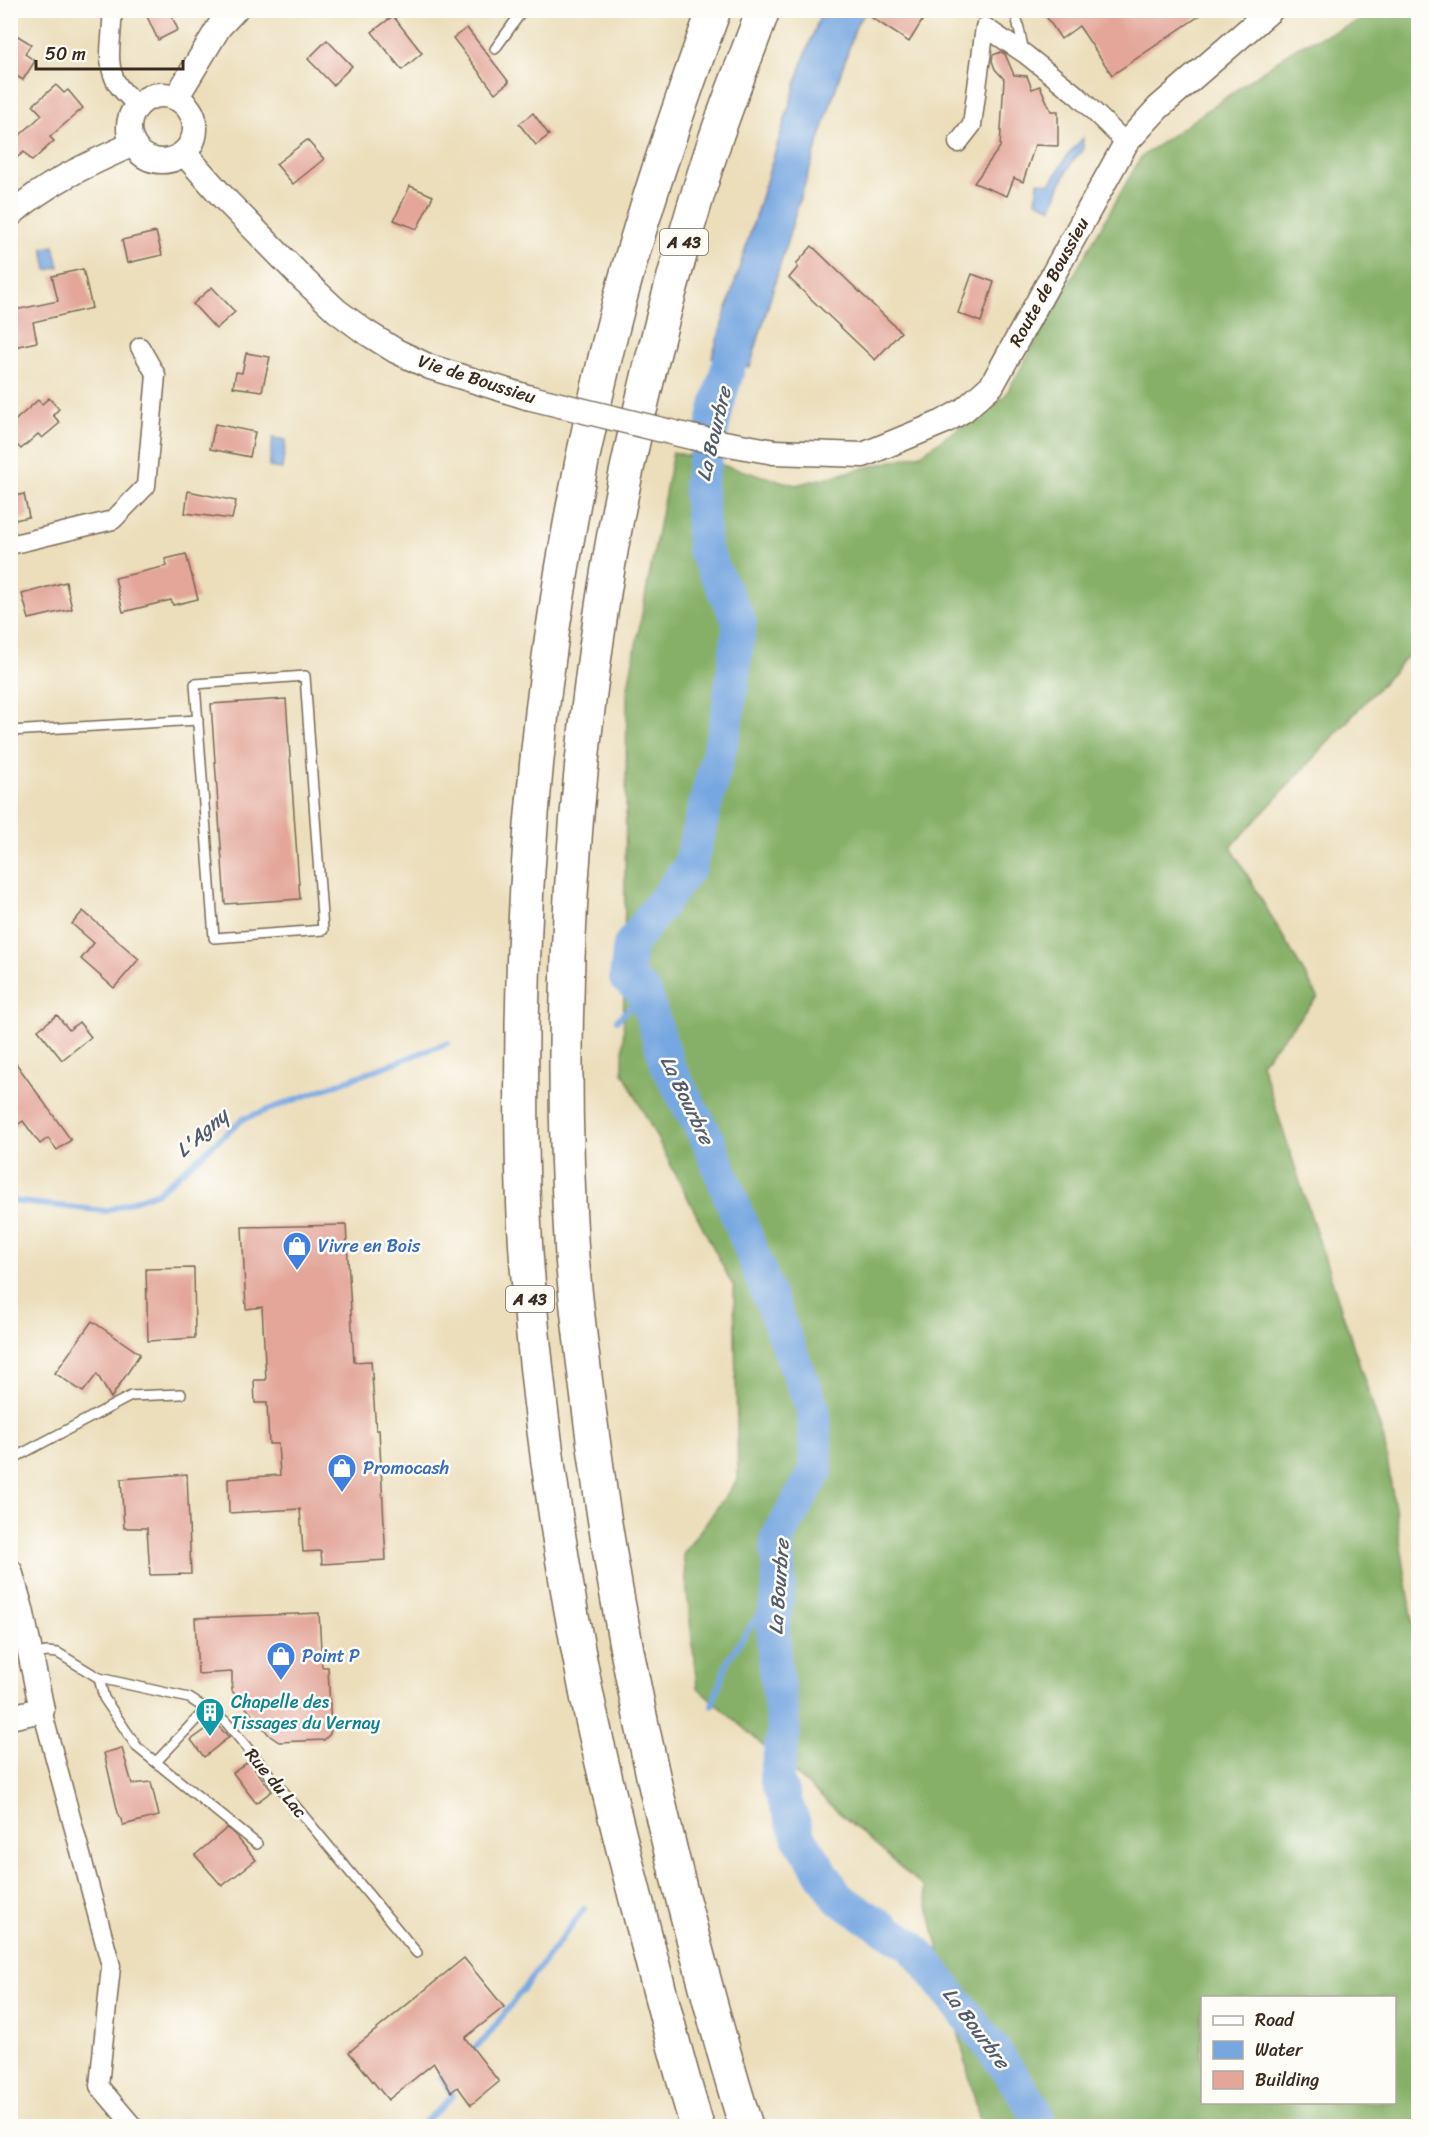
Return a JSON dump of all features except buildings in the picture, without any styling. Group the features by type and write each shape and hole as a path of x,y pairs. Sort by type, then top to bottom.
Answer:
{"highway":[{"name":"A 43","path":"697,2127 619,1833 588,1698 558,1537 535,1354 527,1262 521,1081 526,874 534,775 553,620 576,488 619,302 646,208 675,117 714,10"},
{"name":"A 43","path":"746,2127 668,1845 633,1688 604,1527 574,1278 566,1069 567,970 581,764 600,615 624,480 665,310 688,228 716,140 763,10"}],"street":[{"path":"112,10 114,26 109,65 117,84 137,106"},
{"name":"Route de Boussieu","path":"774,452 863,455 943,422 971,404 992,385 1125,143 1158,108 1271,10"},
{"path":"176,98 223,18"},
{"path":"957,143 972,125 985,27 1025,54 1078,96 1125,143"},
{"path":"164,95 176,98 187,105 193,117 195,130 192,143 184,153 174,159 162,161 151,159 140,153 133,144 129,133 129,121 137,106 152,96 164,95"},
{"path":"10,214 42,188 133,144"},
{"name":"Vie de Boussieu","path":"184,153 221,195 337,311 396,351 430,367 527,397 691,437 774,452"},
{"path":"10,545 113,520 146,486 156,375 140,347"},
{"path":"10,1571 21,1609 42,1710 111,1966 99,2086 133,2127"},
{"path":"10,1717 42,1710"}],"lane":[{"path":"495,50 523,10"},
{"path":"1015,10 1025,54"},
{"path":"305,676 323,930 214,938 198,720 195,684 305,676"},
{"path":"10,731 198,720"},
{"path":"10,1460 131,1396 181,1394"},
{"name":"Rue du Lac","path":"29,1656 47,1652 58,1653 99,1678 189,1698 225,1721 417,1953"},
{"path":"99,1678 104,1698 136,1747 257,1844"},
{"path":"156,1762 206,1709"}],"green space":[{"path":"1384,11 1418,11 1418,645 1231,847 1318,997 1261,1063 1384,1440 1418,1653 1418,2126 981,2126 924,1888 697,1687 683,1554 738,1479 734,1288 623,1072 627,692 673,452 796,485 921,454 1005,396 1141,157 1297,47"}],"water":[{"path":"822,11 868,11 857,23 797,208 750,367 712,357 804,58"},
{"path":"1083,138 1083,151 1068,168 1052,208 1036,201 1038,182 1051,183 1067,156"},
{"path":"54,246 59,267 47,270 43,248"},
{"path":"273,438 286,440 282,469 269,467"}],"waterway":[{"name":"La Bourbre","path":"743,316 717,406 700,483 704,550 740,622 727,719 690,866 630,945 626,978 645,993 668,1067 709,1142 814,1412 816,1471 777,1539 779,1584 773,1624 775,1667 784,1731 776,1778 799,1837 839,1899 910,1945 924,1960 998,2056 1032,2105 1041,2126"},
{"name":"L'Agny","path":"617,1020 645,993"},
{"name":"L'Agny","path":"10,1201 106,1211 158,1192 243,1119 448,1043"},
{"path":"712,1705 728,1660 779,1584"},
{"path":"467,2054 485,2039 584,1909"},
{"path":"420,2126 453,2096 441,2075"}],"place":[{"name":"Vivre en Bois","path":"297,1272"},
{"name":"Promocash","path":"342,1494"},
{"name":"Point P","path":"281,1682"},
{"name":"Chapelle des Tissages du Vernay","path":"210,1738"}]}
